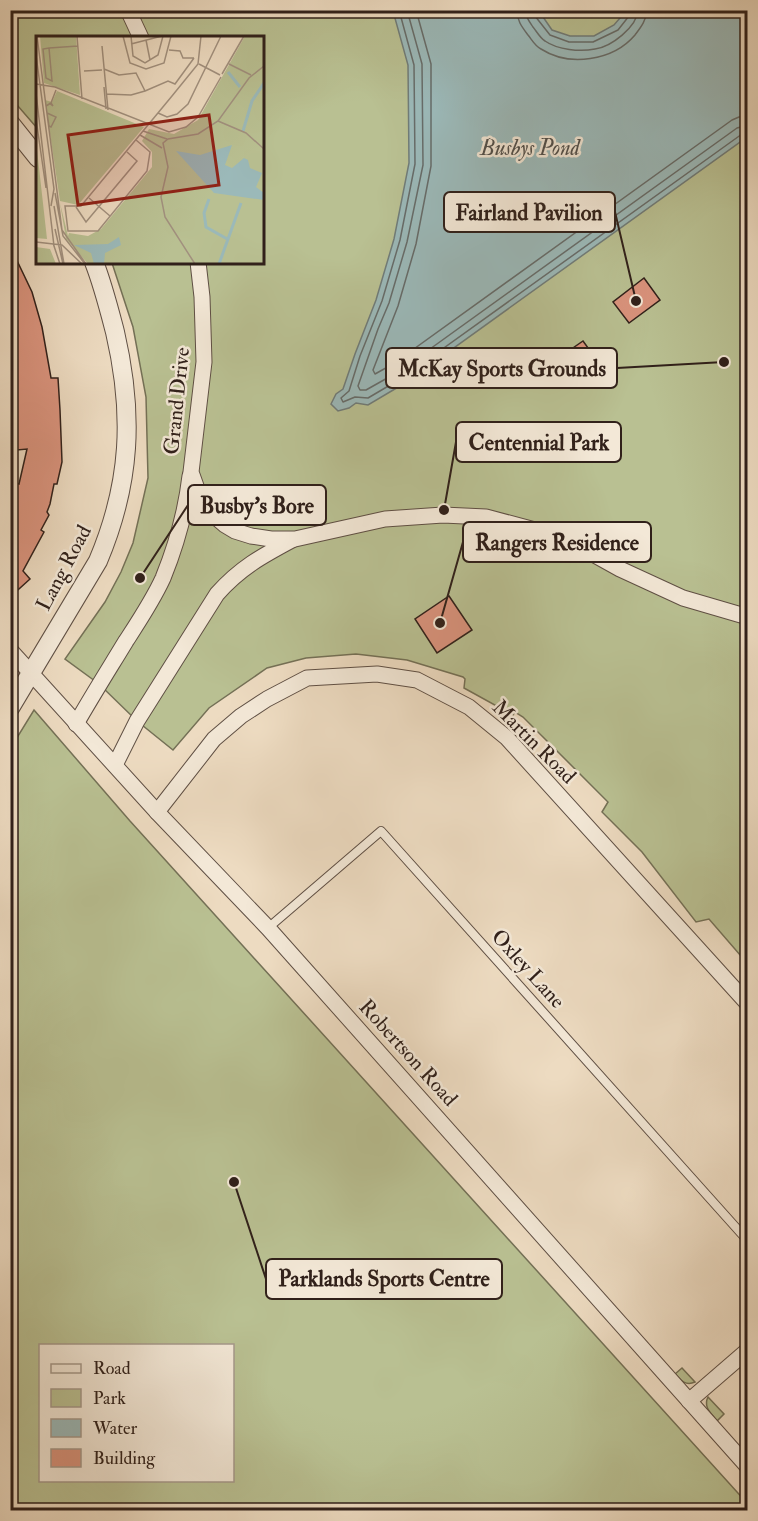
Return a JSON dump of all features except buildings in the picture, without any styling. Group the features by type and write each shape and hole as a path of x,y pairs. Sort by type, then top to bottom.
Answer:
{"street":[{"path":"128,10 140,36"},
{"path":"10,123 36,156"},
{"name":"Lang Road","path":"10,708 98,561 118,505 124,476 127,419 124,384 109,307 95,264"},
{"name":"Grand Drive","path":"198,264 203,305 204,362 191,472 201,500 225,525 251,536 295,539 385,519 443,515 486,517 546,533 584,549 620,569 683,598 747,617"},
{"path":"76,724 163,577 188,495 191,472"},
{"path":"115,765 137,721 217,594 231,578 251,563 295,539"},
{"name":"Robertson Road","path":"10,650 157,812 268,928 747,1467"},
{"name":"Martin Road","path":"157,812 214,739 241,716 307,678 377,674 417,680 468,706 507,738 747,1004"},
{"path":"689,1401 747,1350"}],"lane":[{"name":"Oxley Lane","path":"268,928 381,831 747,1241"}],"green space":[{"path":"10,11 747,11 747,963 709,919 696,922 642,852 602,812 608,802 523,717 515,712 513,715 464,688 465,679 463,677 407,660 356,654 306,658 267,668 209,708 173,750 137,721 99,684 65,659 105,602 121,572 133,543 148,478 146,397 133,327 112,264 264,264 264,36 36,36 36,127 11,98"},
{"path":"34,710 130,821 747,1503 747,1510 11,1510 10,749"},
{"path":"682,1368 695,1382 686,1383 677,1377 675,1374"},
{"path":"708,1397 724,1414 717,1421 707,1407"}],"water":[{"name":"Busbys Pond","path":"393,11 539,11 552,30 570,36 594,36 614,25 626,11 747,11 747,137 405,383 368,405 356,403 338,411 331,404 336,394 343,389 376,300 394,239 409,163 408,65"}],"place":[{"name":"Fairland Pavilion","path":"636,301"},
{"name":"McKay Sports Grounds","path":"724,362"},
{"name":"Centennial Park","path":"444,510"},
{"name":"Busby’s Bore","path":"140,578"},
{"name":"Rangers Residence","path":"440,623"},
{"name":"Parklands Sports Centre","path":"234,1182"}]}
